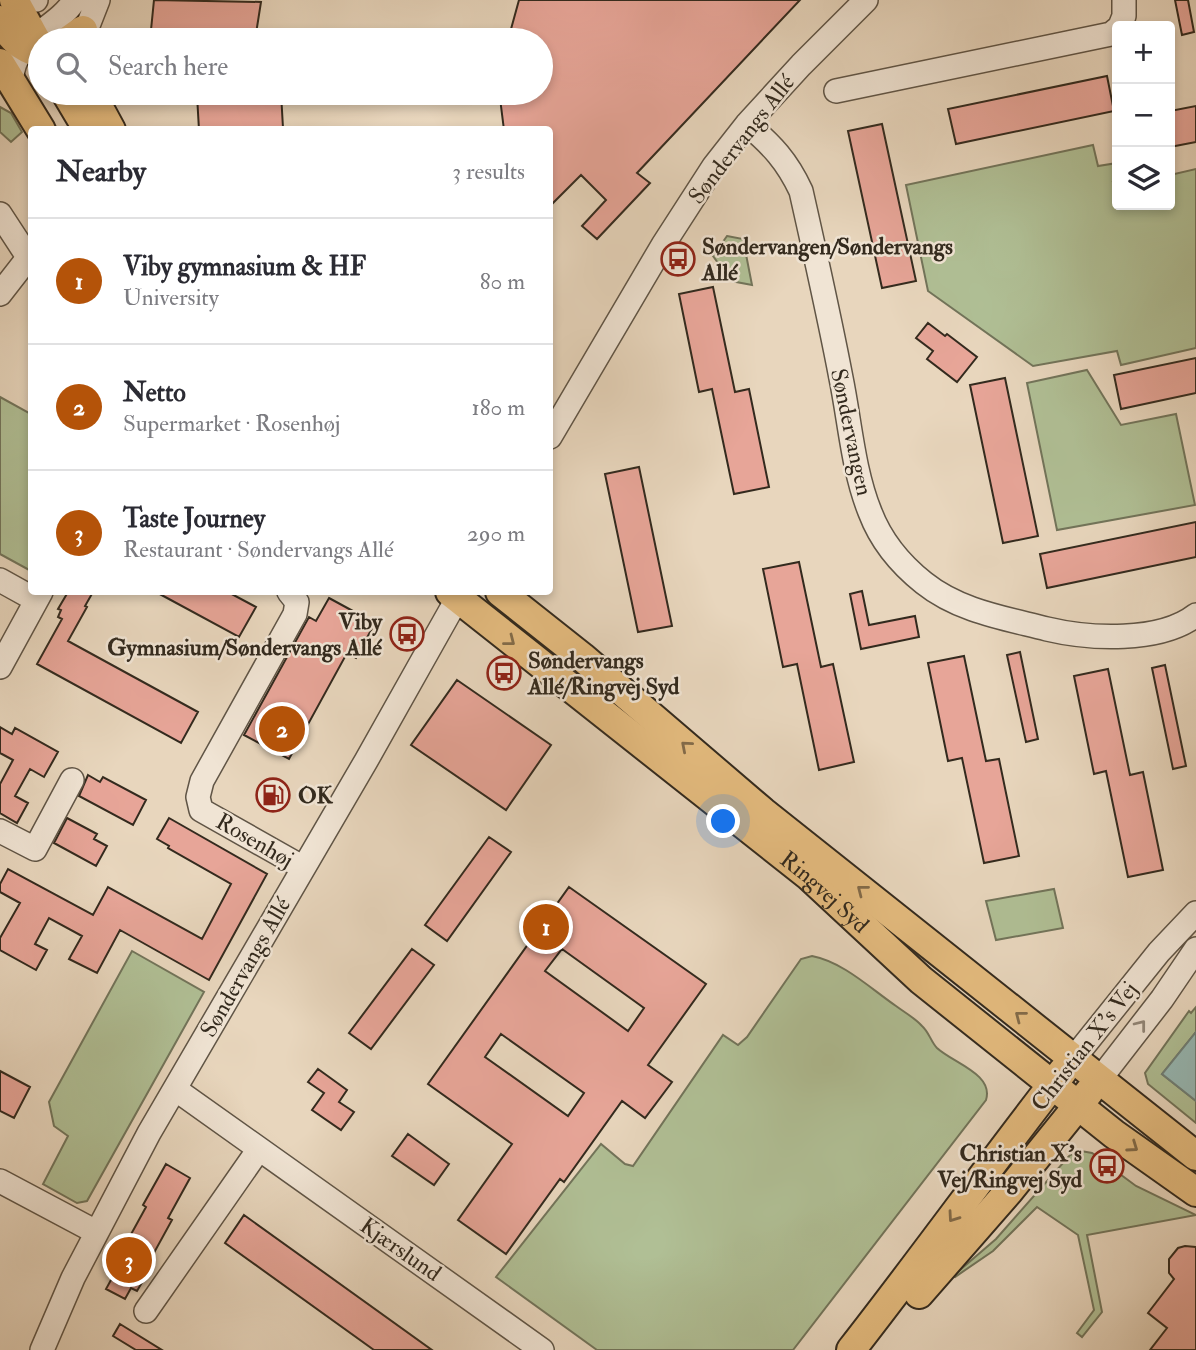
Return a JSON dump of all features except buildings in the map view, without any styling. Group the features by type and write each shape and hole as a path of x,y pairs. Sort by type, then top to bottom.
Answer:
{"main road":[{"path":"14,0 25,54"},
{"path":"0,20 25,54"},
{"path":"36,105 40,126"},
{"path":"73,105 86,126"},
{"path":"97,105 109,126"},
{"name":"Ringvej Syd","path":"457,595 808,876 921,980 1114,1134 1194,1191"},
{"name":"Ringvej Syd","path":"504,595 582,657 763,812 1196,1156"},
{"name":"Christian X's Vej","path":"851,1350 1074,1058"},
{"name":"Christian X's Vej","path":"874,1350 1100,1079"}],"street":[{"path":"22,0 36,0"},
{"path":"50,28 75,0"},
{"path":"85,28 98,0"},
{"name":"Søndervangs Allé","path":"553,432 663,245 713,166 800,65 866,0"},
{"path":"1122,21 1124,0"},
{"path":"836,91 1112,33"},
{"name":"Søndervangen","path":"747,124 775,148 801,191 862,489 871,514 887,545 898,559 926,584 962,605 1000,618 1057,631 1106,636 1135,635 1165,630 1196,615"},
{"path":"0,215 28,258"},
{"path":"0,294 28,263"},
{"path":"0,580 28,592"},
{"name":"Rosenhøj","path":"291,595 297,602 295,614 202,781 198,797 201,810 302,867"},
{"name":"Søndervangs Allé","path":"42,1350 96,1232 302,867 366,761 455,595"},
{"path":"0,667 38,596"},
{"path":"3,839 35,849 72,780"},
{"name":"Christian X's Vej","path":"1074,1058 1159,952 1196,913"},
{"name":"Christian X's Vej","path":"1100,1079 1196,950"},
{"name":"Kjærslund","path":"175,1089 542,1350"},
{"path":"146,1311 260,1149"},
{"path":"0,1181 96,1232"}],"green space":[{"path":"0,107 11,113 22,132 11,142 0,132"},
{"path":"1093,145 1098,166 1112,164 1112,210 1175,210 1175,174 1196,169 1196,348 1121,365 1117,351 1033,366 928,291 906,185"},
{"path":"727,236 743,239 752,285 731,281 713,256"},
{"path":"1087,370 1121,425 1176,414 1195,505 1057,530 1027,383"},
{"path":"0,397 28,412 28,569 0,554"},
{"path":"1054,889 1063,928 996,940 986,901"},
{"path":"132,951 204,992 87,1201 77,1203 43,1184 68,1136 54,1126 49,1102"},
{"path":"812,956 835,964 856,976 913,1018 924,1028 937,1048 978,1076 987,1091 986,1100 793,1350 597,1350 496,1277 601,1144 625,1164 633,1166 723,1035 738,1045 747,1037 801,959"},
{"path":"1196,1007 1196,1032 1162,1074 1196,1101 1196,1123 1148,1084 1145,1073 1189,1011 1191,1013"},
{"path":"1081,1151 1092,1153 1102,1160 1100,1164 1111,1172 1113,1169 1136,1186 1196,1215 1087,1235 1102,1312 1082,1337 1077,1333 1094,1310 1078,1235 1037,1207 993,1251 953,1276 996,1239 1070,1155"}],"water":[{"path":"1196,1032 1196,1101 1162,1074"}],"place":[{"name":"Søndervangen/Søndervangs Allé","path":"678,259"},
{"name":"Viby Gymnasium/Søndervangs Allé","path":"407,634"},
{"name":"Søndervangs Allé/Ringvej Syd","path":"504,673"},
{"name":"Netto","path":"282,729"},
{"name":"OK","path":"273,795"},
{"name":"Viby gymnasium & HF","path":"546,927"},
{"name":"Christian X's Vej/Ringvej Syd","path":"1107,1166"},
{"name":"Taste Journey","path":"129,1260"}]}
